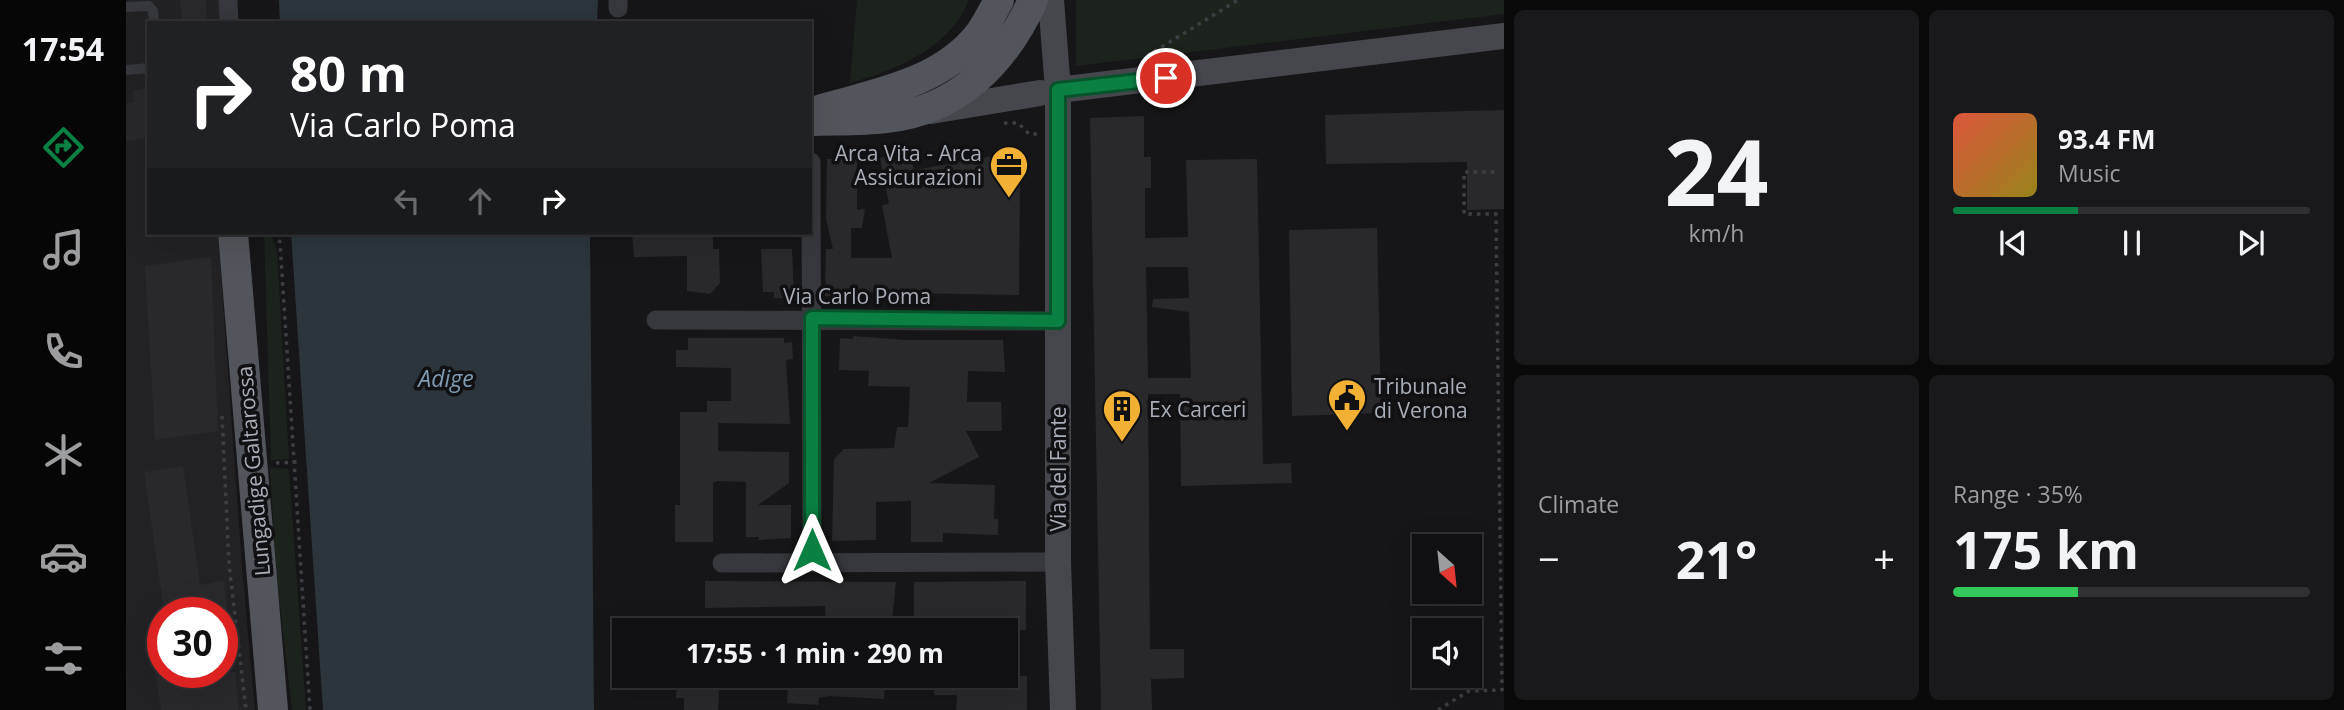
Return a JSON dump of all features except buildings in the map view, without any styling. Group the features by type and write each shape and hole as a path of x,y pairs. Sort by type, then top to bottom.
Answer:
{"main road":[{"path":"812,111 934,73 959,55 980,33 999,0"},
{"path":"812,121 888,118 931,107 965,91 1008,46 1035,0"},
{"name":"Lungadige Galtarossa","path":"233,235 273,710"}],"street":[{"path":"228,0 229,21"},
{"path":"888,118 939,92 970,68 994,41 1012,0"},
{"path":"1035,0 1059,96"},
{"path":"1051,0 1059,96"},
{"path":"888,118 1504,36"},
{"name":"Via del Fante","path":"1059,96 1058,562 1063,710"},
{"path":"811,235 812,563"},
{"name":"Via Carlo Poma","path":"656,320 812,318 1058,321"},
{"path":"722,563 1058,562"}],"lane":[{"path":"126,6 149,6 153,10 154,21"},
{"path":"126,70 147,68"}],"path":[{"path":"1143,63 1143,58 1238,0"},
{"path":"1437,710 1469,691 1502,690 1496,214 1464,214 1464,172 1496,172"},
{"path":"275,235 280,242 310,710"},
{"path":"225,465 229,564 246,710"}],"shaded area":[{"path":"126,0 228,0 229,21 147,21 147,235 218,235 255,710 126,710"},
{"path":"857,0 969,0 949,31 920,55 850,83"},
{"path":"1076,0 1504,0 1504,14 1076,66"},
{"path":"264,235 271,235 277,251 289,459 271,460"},
{"path":"270,468 289,469 306,710 292,710 276,571"}],"water":[{"path":"279,0 598,0 597,21 280,21"},
{"name":"Adige","path":"291,235 590,235 594,710 323,710"}],"place":[{"name":"Arca Vita - Arca Assicurazioni","path":"1009,199"},
{"name":"Tribunale di Verona","path":"1347,432"},
{"name":"Ex Carceri","path":"1122,443"}],"route":[{"path":"812,550 812,318 1058,321 1058,90 1166,78"}]}
